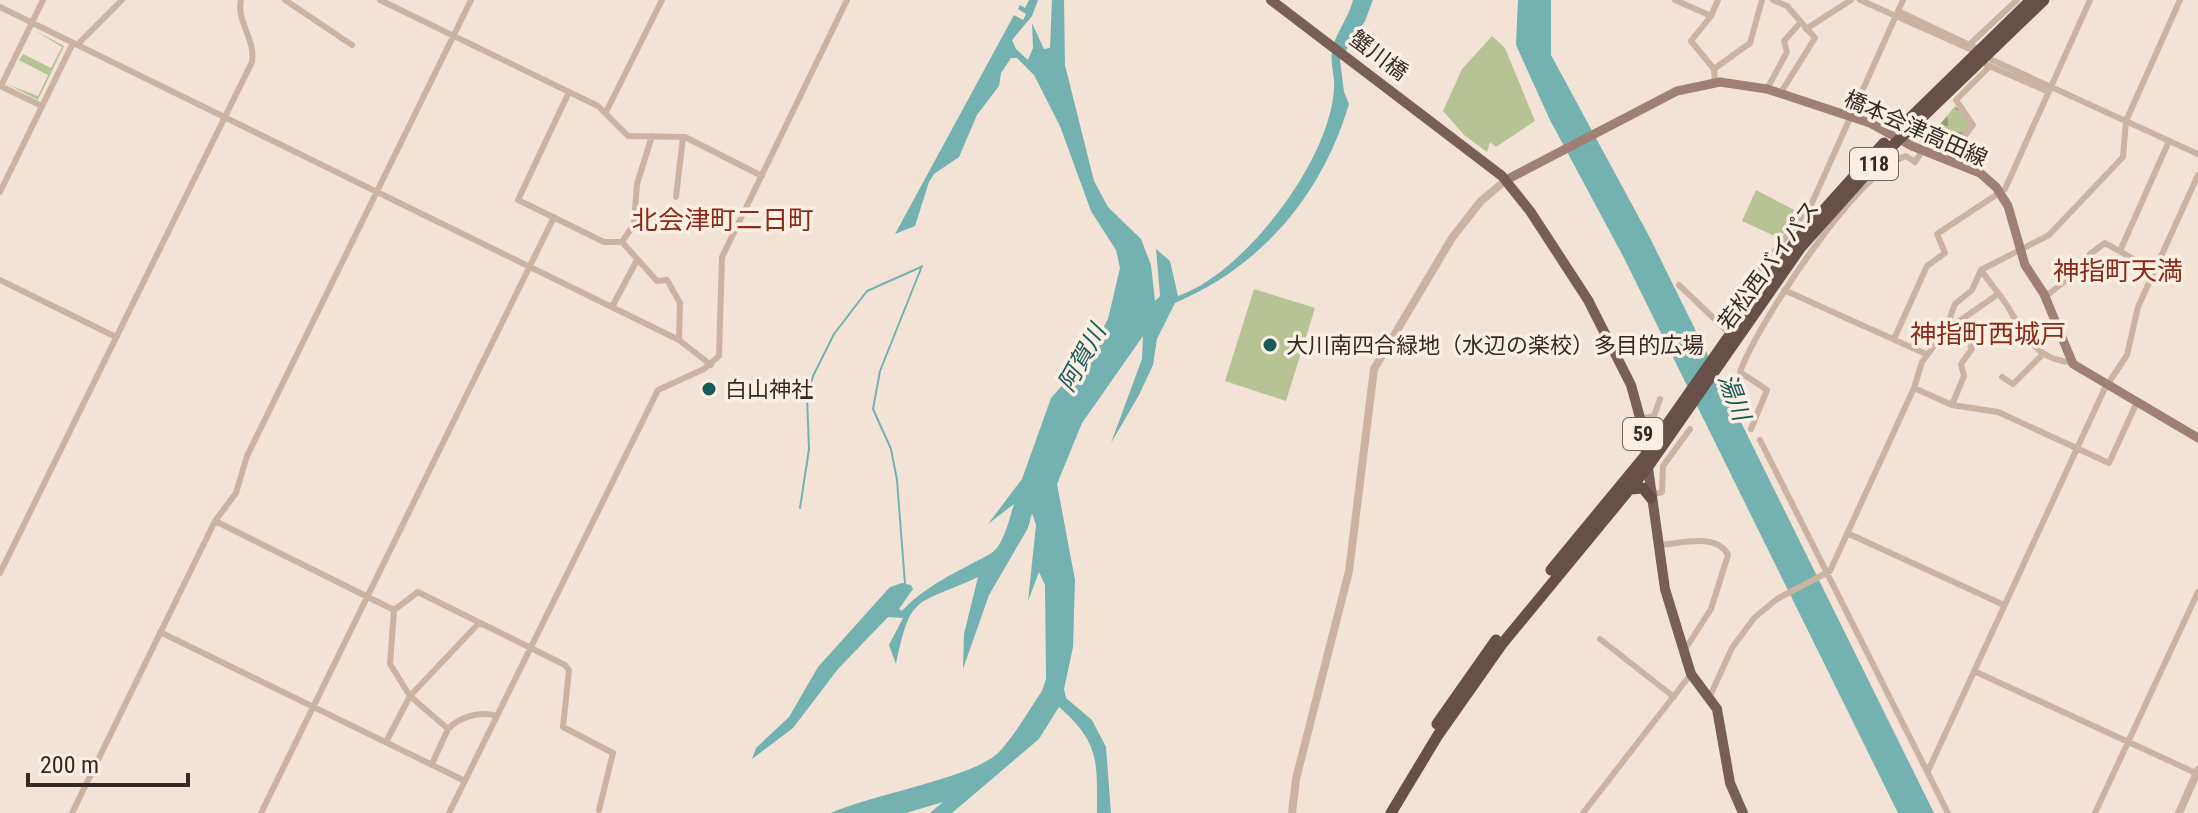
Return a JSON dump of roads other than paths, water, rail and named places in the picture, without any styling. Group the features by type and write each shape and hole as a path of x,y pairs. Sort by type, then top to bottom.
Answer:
{"highway":[{"name":"若松西バイパス","path":"1981,55 2031,0"},
{"name":"若松西バイパス","path":"1680,412 1801,247 1896,137 1981,55 2044,0"},
{"name":"118","path":"1391,813 1438,735 1502,644 1630,489 1661,433 1680,412"},
{"name":"118","path":"1382,813 1478,662 1646,462 1680,412"},
{"path":"1630,489 1643,488 1650,497"}],"main road":[{"name":"蟹川橋","path":"1271,0 1506,180"},
{"name":"橋本会津高田線","path":"1506,180 1677,91 1715,83 1767,89 1851,117 1980,173 2001,193 2027,270 2045,297 2072,362"},
{"name":"59","path":"1506,180 1530,211 1604,329 1631,385 1641,422 1657,545 1684,651 1691,674 1710,696 1720,721 1732,790 1743,813"},
{"path":"2072,362 2198,438"},
{"path":"1641,422 1653,433 1661,433"}],"street":[{"path":"42,106 1,86 34,24 43,0"},
{"path":"0,192 75,44 122,0"},
{"path":"0,573 253,57 240,12 241,0"},
{"path":"285,0 352,45"},
{"path":"380,0 606,112 628,136 683,137 762,176"},
{"path":"72,813 215,521 236,493 247,456 471,0"},
{"path":"606,112 662,0"},
{"path":"449,813 658,390 711,365 719,352 720,265 847,0"},
{"path":"1675,0 1711,16"},
{"path":"1715,83 1714,69 1691,41 1711,16 1718,0"},
{"path":"1714,69 1750,43 1762,0"},
{"path":"1773,0 1788,3 1815,41 1780,94"},
{"path":"1806,29 1851,0"},
{"path":"1860,0 1897,14 2050,89 2198,154"},
{"path":"1718,323 1809,207 1903,0"},
{"path":"1947,159 1973,125 1956,100 2017,0"},
{"path":"1894,339 1927,266 1945,253 1937,234 2001,193 2090,0"},
{"path":"1945,331 1955,304 1972,290 1981,270 2020,251 2063,224 2079,201 2116,167 2124,153 2126,121 2180,0"},
{"path":"0,7 679,340 711,365"},
{"path":"1767,89 1787,52 1784,41 1800,23"},
{"path":"569,92 518,200 604,242 622,242"},
{"path":"622,242 634,224 637,184 652,136"},
{"path":"676,197 683,137"},
{"path":"2120,251 2169,141"},
{"path":"1751,429 1767,390 1740,372 1751,346 1784,290 1814,246 1862,191 1895,160 1906,156 1915,162 1923,150"},
{"path":"1928,771 2107,385 2131,346 2138,307 2198,175"},
{"path":"1292,813 1296,779 1349,571 1374,369 1452,238 1481,201 1506,180"},
{"path":"261,813 554,217"},
{"path":"622,242 657,281 667,280 678,298 679,340"},
{"path":"2045,297 2084,266 2090,254 2102,243 2155,271"},
{"path":"612,307 637,260"},
{"path":"1981,270 2015,324 2043,354 2072,362"},
{"path":"0,280 116,337"},
{"path":"1679,285 1726,330"},
{"path":"1784,290 1926,354"},
{"path":"1710,696 1732,648 1754,618 1777,599 1827,574 1914,388 1926,354 1945,331 1998,294"},
{"path":"1952,405 1964,376 1961,364 1972,349 1960,321"},
{"path":"1743,342 1751,346"},
{"path":"2002,377 2013,384 2043,354"},
{"path":"1914,388 1952,405 1998,412 2109,463 2137,402"},
{"path":"1641,422 1654,416 1660,399"},
{"path":"1650,497 1662,492 1663,466 1690,429"},
{"path":"1760,440 1948,813"},
{"path":"215,521 394,610"},
{"path":"1847,533 2004,605"},
{"path":"1657,545 1701,540 1723,546 1728,555 1707,618 1684,651"},
{"path":"448,729 410,696 390,664 394,610 418,592 569,668 563,702 564,729 613,753 599,810"},
{"path":"2095,813 2198,592"},
{"path":"386,742 410,696 479,623"},
{"path":"160,632 465,781"},
{"path":"1600,639 1674,697"},
{"path":"1974,671 2197,772 2179,813"},
{"path":"1583,813 1691,674"},
{"path":"432,764 448,729 462,719 477,715 497,716"}],"water":[{"path":"1029,0 1038,0 1032,16 1012,40 1016,49 1028,60 1033,48 1032,23 1044,49 1050,48 1052,0 1064,0 1065,65 1094,181 1108,207 1141,239 1151,265 1155,301 1160,296 1156,249 1170,261 1178,296 1204,283 1230,264 1280,210 1318,147 1329,116 1334,88 1332,56 1336,38 1353,0 1373,0 1365,21 1340,60 1344,92 1349,104 1323,168 1305,197 1261,248 1206,288 1175,303 1157,339 1153,365 1111,443 1142,359 1143,336 1082,423 1057,484 1075,580 1073,647 1064,689 1066,698 1092,720 1106,747 1111,813 1097,813 1093,754 1082,731 1059,707 1039,739 952,813 930,813 943,802 906,813 831,813 946,778 987,761 1011,738 1042,691 1046,679 1045,585 1039,572 1028,601 1036,525 1032,513 1028,528 989,595 963,669 964,634 978,577 929,598 912,612 896,664 889,645 903,618 888,617 838,669 793,728 752,759 756,748 789,717 818,667 890,587 902,583 911,585 913,589 899,609 902,611 932,586 995,550 1014,504 988,524 1022,479 1051,398 1088,356 1108,319 1120,268 1116,250 1091,211 1060,126 1034,75 1017,58 1011,58 1001,73 999,86 977,115 959,157 934,174 929,182 915,226 895,234 1014,15 1023,20 1026,14 1018,9 1020,5 1025,8"},
{"path":"1518,0 1551,0 1551,55 1649,236 1934,813 1898,813 1624,258 1550,120 1516,45"}],"waterway":[{"path":"905,584 897,480 891,449 873,409 880,371 922,266"},
{"path":"800,508 809,449 807,396 813,376 834,334 867,291 921,267"}],"place":[{"name":"大川南四合緑地（水辺の楽校）多目的広場","path":"1270,345"},
{"name":"白山神社","path":"709,389"}],"district":[{"name":"北会津町二日町","path":"723,220"},
{"name":"神指町天満","path":"2118,271"},
{"name":"神指町西城戸","path":"1988,334"}],"water label":[{"name":"阿賀川","path":"1082,358"},
{"name":"湯川","path":"1734,397"}]}
